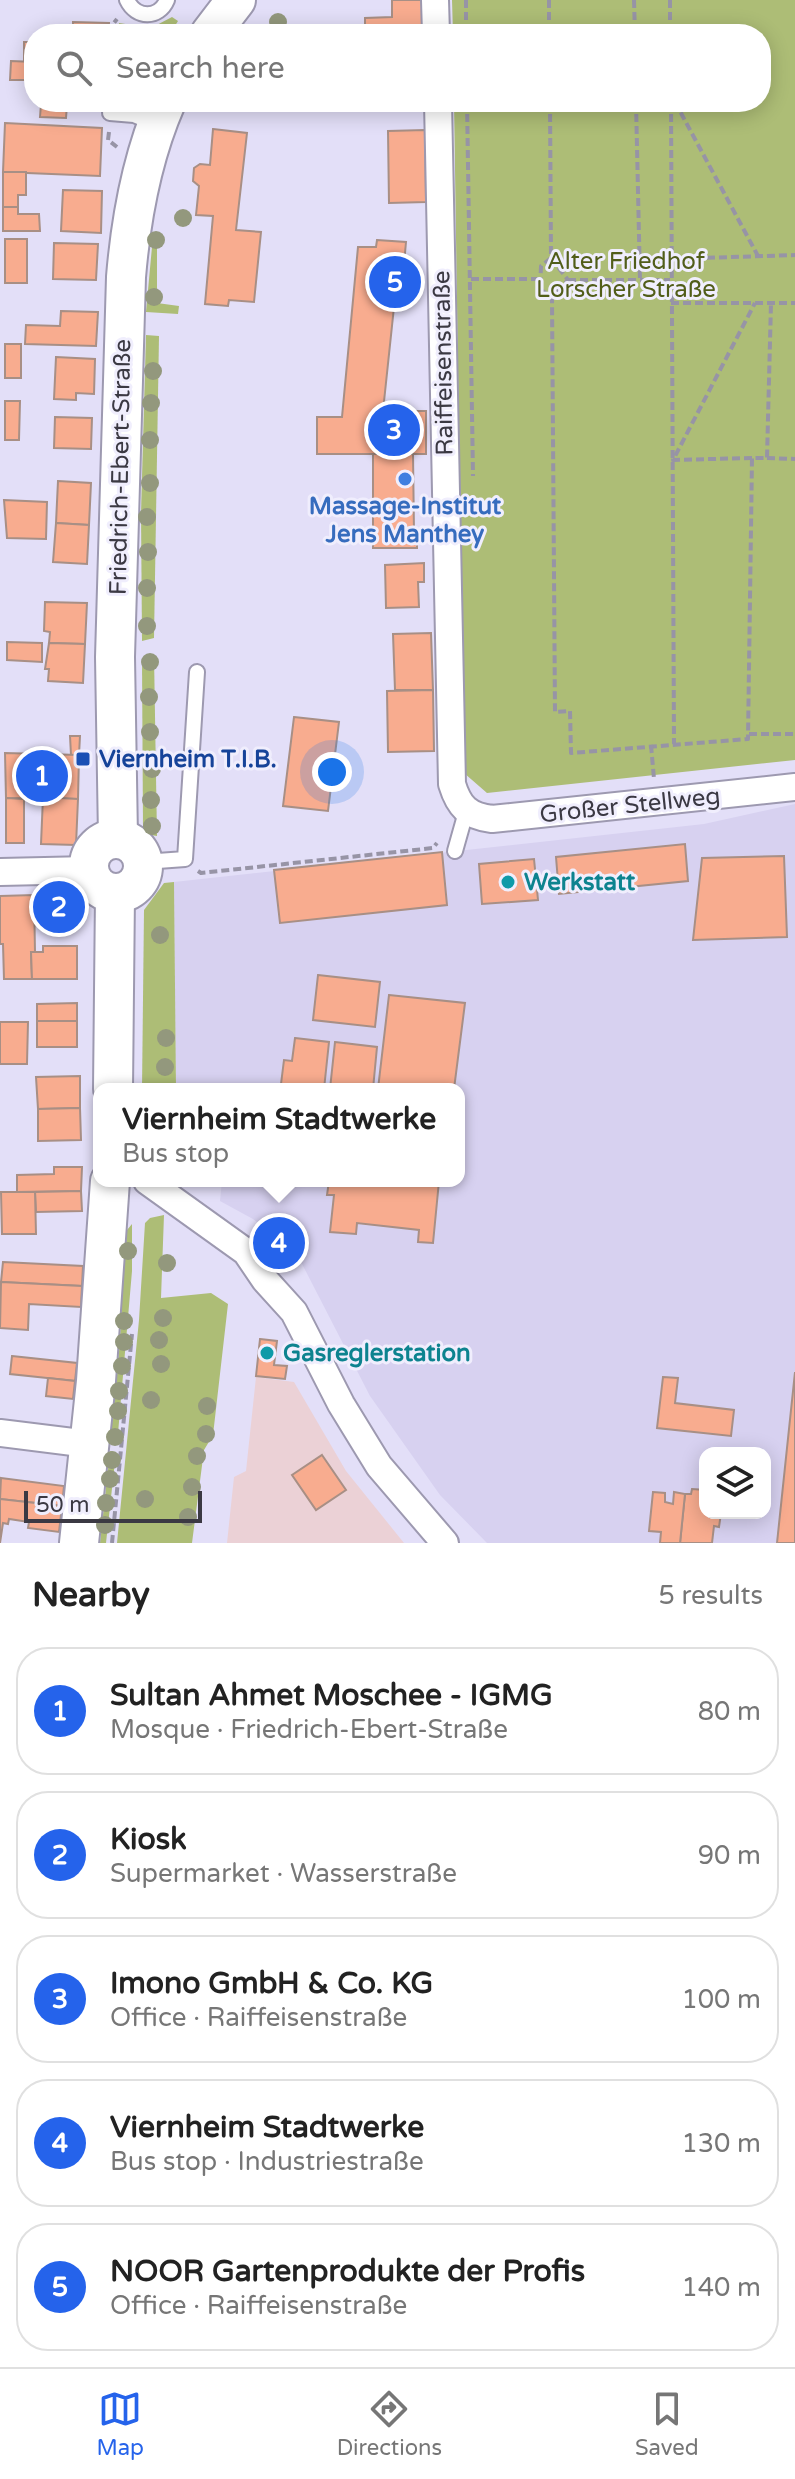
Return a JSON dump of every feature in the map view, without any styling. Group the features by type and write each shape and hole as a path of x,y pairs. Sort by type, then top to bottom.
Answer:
{"street":[{"path":"206,24 219,0"},
{"path":"218,24 236,0"},
{"path":"435,0 436,24"},
{"name":"Raiffeisenstraße","path":"438,112 452,784 457,800 466,812"},
{"name":"Friedrich-Ebert-Straße","path":"131,850 115,657 126,277 129,234 144,166 161,113"},
{"name":"Großer Stellweg","path":"466,812 492,819 795,787"},
{"path":"113,1083 102,882 93,851 107,840 131,850"},
{"path":"0,872 102,882"},
{"path":"79,1543 101,1322 110,1187"},
{"path":"155,1187 246,1252 265,1280 294,1312 341,1404 379,1466 445,1543"},
{"path":"0,1433 89,1444"}],"lane":[{"path":"127,0 134,11 148,15 161,10 167,0"},
{"path":"110,113 161,113"},
{"path":"131,850 185,859 197,672"},
{"path":"455,851 466,812"}],"path":[{"path":"466,0 466,24"},
{"path":"549,0 549,24"},
{"path":"634,0 635,24"},
{"path":"670,0 670,24"},
{"path":"467,112 473,484"},
{"path":"550,112 551,258 568,280"},
{"path":"636,112 640,280"},
{"path":"673,112 674,744"},
{"path":"679,112 758,256"},
{"path":"671,259 795,255"},
{"path":"551,258 541,266 540,289 552,298"},
{"path":"470,279 540,279"},
{"path":"671,280 568,280 552,298 555,712 570,711 571,753 748,739 752,458"},
{"path":"671,303 795,303"},
{"path":"673,460 755,303"},
{"path":"767,458 771,303"},
{"path":"673,460 795,459"},
{"path":"749,734 795,734"},
{"path":"651,745 656,802"},
{"path":"185,859 201,873 433,848 466,812"}],"shaded area":[{"path":"795,804 795,1543 487,1543 440,1495 370,1396 300,1260 286,1245 288,1240 275,1230 272,1234 253,1219 220,1201 221,1187 465,1187 465,1083 176,1083 174,882 704,824"},
{"path":"256,1377 294,1382 346,1471 404,1543 227,1543 234,1477 246,1471"}],"green space":[{"name":"Alter Friedhof Lorscher Straße","path":"452,0 795,0 795,760 487,793 464,773 454,112 771,112 771,24 453,24"},
{"path":"172,17 178,21 176,24 159,24"},
{"path":"153,236 157,239 157,303 179,306 178,314 146,312"},
{"path":"146,335 159,336 154,638 142,641 141,513"},
{"path":"154,655 157,836 150,835 143,828 142,660"},
{"path":"174,882 176,1083 142,1083 144,910 164,883"},
{"path":"164,1215 161,1298 211,1293 228,1304 213,1435 204,1450 192,1543 117,1543 139,1320 145,1223 150,1218"},
{"path":"132,1224 132,1271 117,1445 110,1444 120,1341 124,1245 127,1230"},
{"path":"110,1451 116,1452 106,1543 100,1543"}],"building":[{"path":"392,0 423,0 423,24 365,24 365,18 392,17"},
{"path":"73,22 109,23 109,24"},
{"path":"11,61 24,62 24,80 10,80"},
{"path":"40,112 66,112 66,118 40,117"},
{"path":"5,123 102,128 100,176 3,172"},
{"path":"213,129 247,133 236,230 261,232 254,302 229,300 228,306 205,304 213,216 196,215 199,186 193,181 194,168 200,164 210,165"},
{"path":"425,130 426,202 389,203 388,131"},
{"path":"3,172 26,172 26,195 18,195 18,207 3,207"},
{"path":"63,190 102,191 101,233 61,231"},
{"path":"3,207 18,207 18,214 39,214 40,231 3,231"},
{"path":"5,239 27,239 27,283 5,283"},
{"path":"377,240 406,242 400,308 394,307 383,411 426,411 426,454 317,454 317,417 342,417 358,247 376,247"},
{"path":"54,243 98,244 96,280 53,279"},
{"path":"61,311 98,312 96,346 25,344 26,325 60,326"},
{"path":"5,344 21,344 21,378 5,378"},
{"path":"56,357 95,359 94,394 76,393 76,400 54,399"},
{"path":"5,401 20,401 19,440 5,440"},
{"path":"55,417 92,418 91,449 54,448"},
{"path":"373,454 413,454 417,548 373,548"},
{"path":"58,481 91,483 89,525 56,523"},
{"path":"4,500 47,502 46,539 7,538"},
{"path":"56,523 89,525 87,564 53,562"},
{"path":"424,563 424,582 418,582 419,607 386,608 385,565"},
{"path":"45,602 87,603 85,644 49,643 50,632 44,631"},
{"path":"431,633 433,690 395,690 393,634"},
{"path":"7,642 42,643 42,662 7,660"},
{"path":"49,643 85,644 83,683 48,681 49,669 45,669"},
{"path":"433,690 434,751 388,752 387,691"},
{"path":"294,717 339,722 328,811 283,806"},
{"path":"70,736 80,736 79,755 71,755"},
{"path":"5,753 79,755 78,799 6,798"},
{"path":"43,797 78,799 76,845 41,844"},
{"path":"6,798 24,799 24,843 6,843"},
{"path":"685,844 688,881 559,894 556,857"},
{"path":"442,852 447,905 280,923 274,870"},
{"path":"784,856 787,937 693,940 702,858"},
{"name":"Werkstatt","path":"534,859 538,900 482,904 479,864"},
{"path":"71,894 77,901 77,913 41,914 41,895"},
{"path":"34,895 32,979 4,979 0,896"},
{"path":"43,946 77,946 77,979 32,979 31,952 43,952"},
{"path":"318,975 380,982 375,1027 313,1020"},
{"path":"389,995 465,1003 455,1083 379,1083"},
{"path":"77,1003 77,1021 37,1021 37,1004"},
{"path":"37,1021 77,1021 77,1047 37,1047"},
{"path":"0,1022 28,1022 27,1064 0,1064"},
{"path":"295,1038 329,1042 325,1083 281,1083 284,1060 292,1061"},
{"path":"335,1042 377,1047 374,1083 331,1083"},
{"path":"80,1076 80,1108 38,1109 36,1077"},
{"path":"80,1108 81,1140 38,1141 38,1109"},
{"path":"54,1167 82,1167 81,1191 17,1192 17,1175 54,1174"},
{"path":"328,1187 438,1187 433,1243 418,1242 419,1230 357,1223 356,1234 330,1232 334,1195 327,1195"},
{"path":"81,1191 82,1211 36,1212 35,1192"},
{"path":"1,1192 35,1192 36,1234 2,1234"},
{"path":"3,1262 83,1266 82,1286 1,1282"},
{"path":"1,1282 82,1286 81,1307 29,1304 28,1330 0,1328"},
{"name":"Gasreglerstation","path":"260,1339 277,1341 274,1365 287,1366 285,1379 256,1376"},
{"path":"12,1356 77,1363 75,1381 10,1374"},
{"path":"795,1372 795,1543 777,1543"},
{"path":"663,1377 678,1378 675,1403 734,1410 731,1436 657,1428"},
{"path":"48,1378 75,1381 73,1399 46,1396"},
{"path":"322,1455 346,1490 316,1510 292,1475"},
{"path":"1,1478 64,1486 62,1506 0,1499"},
{"path":"692,1489 699,1490 699,1519 720,1519 719,1527 714,1526 712,1543 680,1543 685,1494 691,1494"},
{"path":"653,1492 665,1493 665,1502 673,1504 674,1492 685,1494 680,1543 660,1543 661,1532 649,1531"},
{"path":"0,1499 62,1506 59,1532 28,1528 29,1522 9,1519 8,1524 3,1523 0,1543"}],"place":[{"name":"NOOR Gartenprodukte der Profis","path":"395,282"},
{"name":"Imono GmbH & Co. KG","path":"394,430"},
{"name":"Massage-Institut Jens Manthey","path":"405,479"},
{"name":"Viernheim T.I.B.","path":"83,759"},
{"name":"Sultan Ahmet Moschee - IGMG","path":"42,776"},
{"name":"Werkstatt","path":"508,882"},
{"name":"Kiosk","path":"59,907"},
{"name":"Viernheim Stadtwerke","path":"279,1243"},
{"name":"Gasreglerstation","path":"267,1353"}]}
